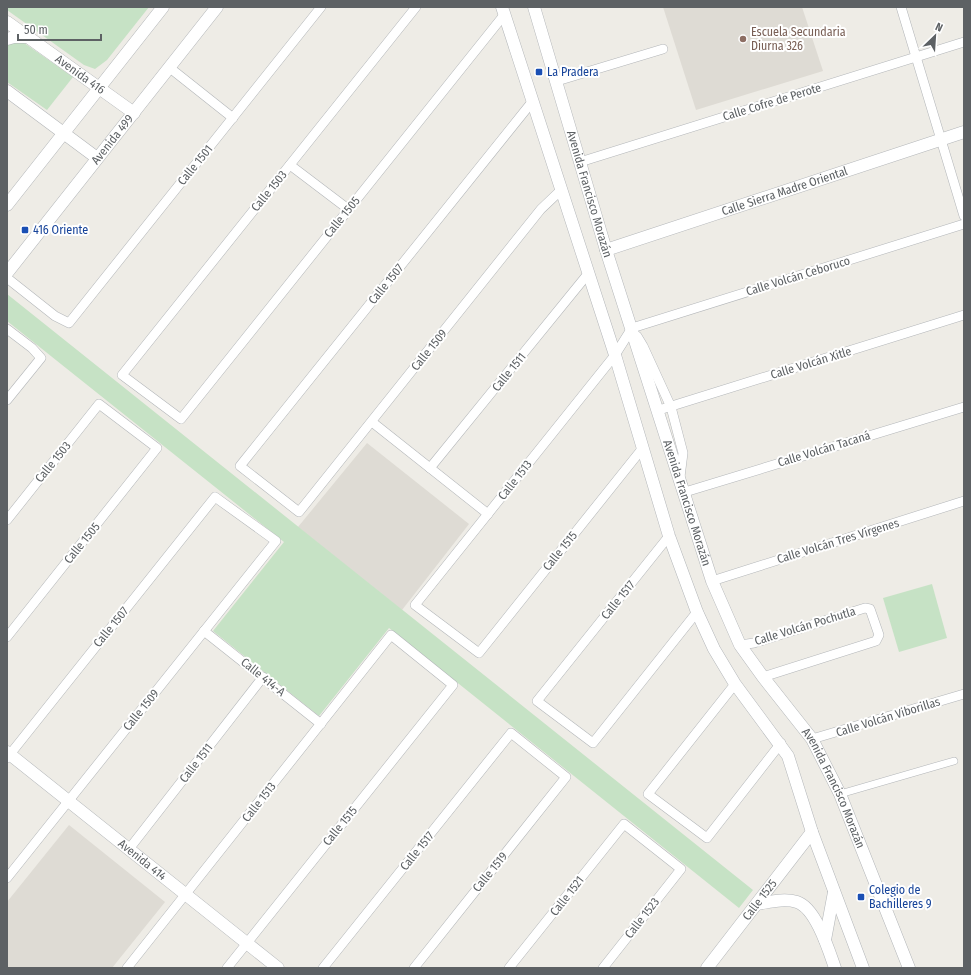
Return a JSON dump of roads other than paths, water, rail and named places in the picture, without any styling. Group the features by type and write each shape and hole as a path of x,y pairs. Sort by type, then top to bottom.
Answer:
{"street":[{"path":"7,206 163,7"},
{"name":"Avenida 499","path":"7,273 217,7"},
{"name":"Calle 1501","path":"7,278 55,316 69,323 321,7"},
{"name":"Calle 1503","path":"181,419 122,375 416,7"},
{"name":"Avenida Francisco Morazán","path":"534,7 606,250 659,410 712,581 740,645 812,739 840,794 910,968"},
{"path":"901,7 964,216"},
{"name":"Avenida Francisco Morazán","path":"503,11 614,355 669,536 697,612 714,649 735,684 781,743 794,770 812,832 863,968"},
{"name":"Calle 1505","path":"181,419 503,11"},
{"name":"Avenida 416","path":"7,22 134,112"},
{"path":"7,39 14,37 29,37"},
{"name":"Calle Cofre de Perote","path":"580,162 964,42"},
{"path":"557,81 664,49"},
{"path":"170,68 232,118"},
{"path":"7,91 97,158"},
{"name":"Calle 1507","path":"299,512 240,466 532,102"},
{"name":"Calle Sierra Madre Oriental","path":"606,250 964,132"},
{"path":"290,165 348,209"},
{"name":"Calle 1509","path":"299,512 541,209 561,190"},
{"name":"Calle Volcán Ceboruco","path":"632,328 964,224"},
{"name":"Calle 1511","path":"430,468 587,275"},
{"name":"Calle Volcán Xitle","path":"659,410 964,315"},
{"path":"632,328 643,346 671,407 683,453 680,477"},
{"name":"Calle 1513","path":"415,605 614,355 632,328"},
{"path":"7,329 32,348 41,358 7,400"},
{"name":"Calle 1503","path":"7,520 99,404"},
{"name":"Calle 1505","path":"7,637 157,448 99,404"},
{"name":"Calle Volcán Tacaná","path":"685,492 964,407"},
{"path":"372,422 488,514"},
{"name":"Calle 1515","path":"415,605 479,653 642,449"},
{"name":"Calle 1507","path":"8,754 215,497"},
{"name":"Calle 1509","path":"7,878 276,542 215,497"},
{"name":"Calle Volcán Tres Vírgenes","path":"712,581 964,501"},
{"name":"Calle 1517","path":"669,536 537,701 593,743 697,612"},
{"name":"Calle Volcán Pochutla","path":"740,645 754,643 869,608 879,635 878,639 874,642 763,677"},
{"name":"Calle 414-A","path":"204,631 321,724"},
{"name":"Calle 1513","path":"127,968 391,635"},
{"name":"Calle 1515","path":"227,968 453,685 391,635"},
{"name":"Calle 1511","path":"129,849 263,677"},
{"path":"735,684 648,794 707,838 781,743"},
{"name":"Calle Volcán Viborillas","path":"812,739 964,694"},
{"name":"Calle 1517","path":"323,968 511,733 566,777"},
{"name":"Avenida 414","path":"8,754 278,968"},
{"path":"840,794 954,761"},
{"name":"Calle 1519","path":"414,968 566,777"},
{"name":"Calle 1521","path":"509,968 624,824 681,869"},
{"name":"Calle 1525","path":"707,968 812,832"},
{"name":"Calle 1523","path":"603,968 681,869"},
{"path":"825,940 834,892"},
{"path":"757,904 780,900 798,902 808,910 825,940 835,968"}],"place":[{"name":"Escuela Secundaria Diurna 326","path":"743,39"},
{"name":"La Pradera","path":"539,72"},
{"name":"416 Oriente","path":"25,230"},
{"name":"Colegio de Bachilleres 9","path":"861,897"}]}
